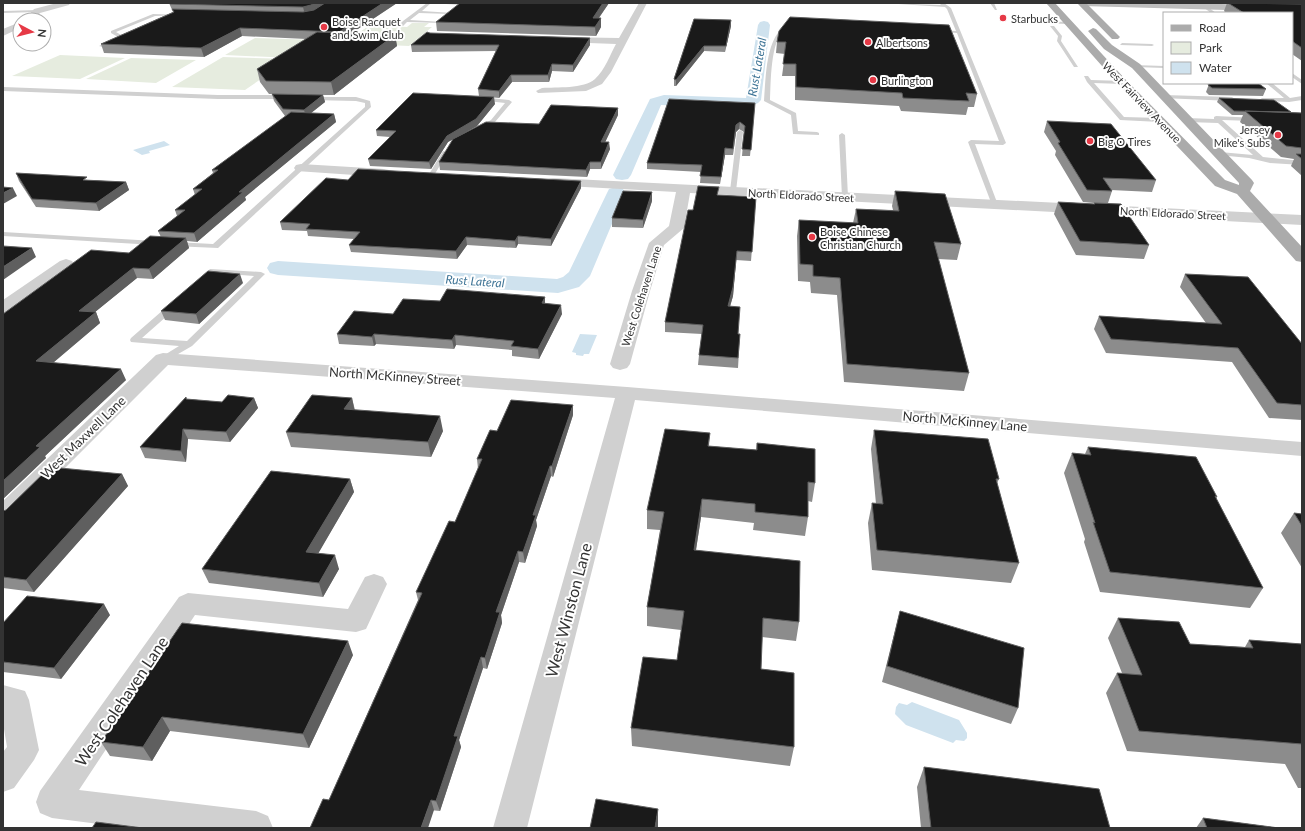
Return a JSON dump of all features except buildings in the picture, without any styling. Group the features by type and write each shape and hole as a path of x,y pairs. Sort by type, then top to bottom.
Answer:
{"main road":[{"name":"West Fairview Avenue","path":"1050,3 1122,82 1220,183 1242,191 1300,253"},
{"name":"West Fairview Avenue","path":"1082,3 1122,44 1131,62 1247,183 1242,191"},
{"path":"1082,3 1302,8"},
{"path":"1203,5 1249,4 1302,8"},
{"path":"1088,26 1108,47 1131,62"}],"street":[{"path":"37,10 66,3"},
{"path":"542,90 586,88 598,82 606,72 643,3"},
{"path":"551,39 623,41"},
{"path":"301,168 399,174"},
{"path":"415,175 446,177"},
{"name":"North Eldorado Street","path":"541,182 1302,220"},
{"name":"West Colehaven Lane","path":"620,364 641,291 657,243 676,228 684,189"},
{"path":"3,308 66,264"},
{"name":"North McKinney Street","path":"164,359 627,393"},
{"name":"West Maxwell Lane","path":"3,514 164,359"},
{"name":"North McKinney Lane","path":"627,393 1302,449"},
{"name":"West Winston Lane","path":"510,828 627,393"},
{"name":"West Colehaven Lane","path":"256,828 52,802 188,604 356,621 374,584"},
{"path":"3,698 14,700 23,750 3,777"}],"lane":[{"path":"401,25 429,3"},
{"path":"434,3 460,4"},
{"path":"885,3 944,5 949,8 1003,143 971,142 995,205"},
{"path":"992,3 996,9"},
{"path":"1203,5 1213,12"},
{"path":"3,11 37,10"},
{"path":"418,12 451,13"},
{"path":"101,46 121,38 114,32 149,17 160,14 184,15"},
{"path":"407,21 441,22"},
{"path":"1036,22 1069,23"},
{"path":"795,26 788,25 779,31 769,66 766,101 794,114 795,133 817,134"},
{"path":"1052,26 1060,36 1059,41 1076,66"},
{"path":"933,31 958,32"},
{"path":"1122,44 1152,45"},
{"path":"1131,62 1163,67"},
{"path":"1293,76 1302,82"},
{"path":"1122,82 1087,79 1122,119 1160,120"},
{"path":"1270,84 1289,100"},
{"path":"3,89 294,97"},
{"path":"1164,97 1239,99"},
{"path":"168,244 215,246 368,106 368,102 356,99 301,98"},
{"path":"1254,100 1289,100 1302,98"},
{"path":"472,132 493,121 509,102 478,99"},
{"path":"1259,119 1216,118 1260,158"},
{"path":"1187,120 1220,121"},
{"path":"733,191 740,132"},
{"path":"842,135 845,197"},
{"path":"431,176 451,144"},
{"path":"1220,154 1249,156 1270,161 1302,163"},
{"path":"3,234 160,243"},
{"path":"164,359 188,344 261,274 213,271 196,286"},
{"path":"179,300 134,340 188,344"}],"green space":[{"path":"412,23 429,23 424,27 432,27 409,46 344,43 370,25 407,27"},
{"path":"255,38 318,40 292,58 225,55"},
{"path":"60,55 125,58 80,79 12,76"},
{"path":"223,57 290,59 245,90 172,87"},
{"path":"131,58 196,60 156,83 86,79"}],"water":[{"path":"164,141 170,145 149,151 150,153 142,155 133,150"},
{"path":"580,334 597,335 589,354 584,354 583,356 576,355 576,353 572,352"},
{"path":"912,702 959,720 967,733 967,738 964,741 956,740 953,743 906,725 895,714 896,707 899,703 907,705"}],"waterway":[{"name":"Rust Lateral","path":"622,175 655,102 664,100 747,103 753,100 764,25"},
{"name":"Rust Lateral","path":"278,268 558,286 571,282 579,276 616,193"}],"place":[{"name":"Starbucks","path":"1003,18"},
{"name":"Boise Racquet and Swim Club","path":"324,27"},
{"name":"Albertsons","path":"868,42"},
{"name":"Burlington","path":"873,80"},
{"name":"Jersey Mike's Subs","path":"1278,135"},
{"name":"Big O Tires","path":"1090,141"},
{"name":"Boise Chinese Christian Church","path":"812,237"}]}
